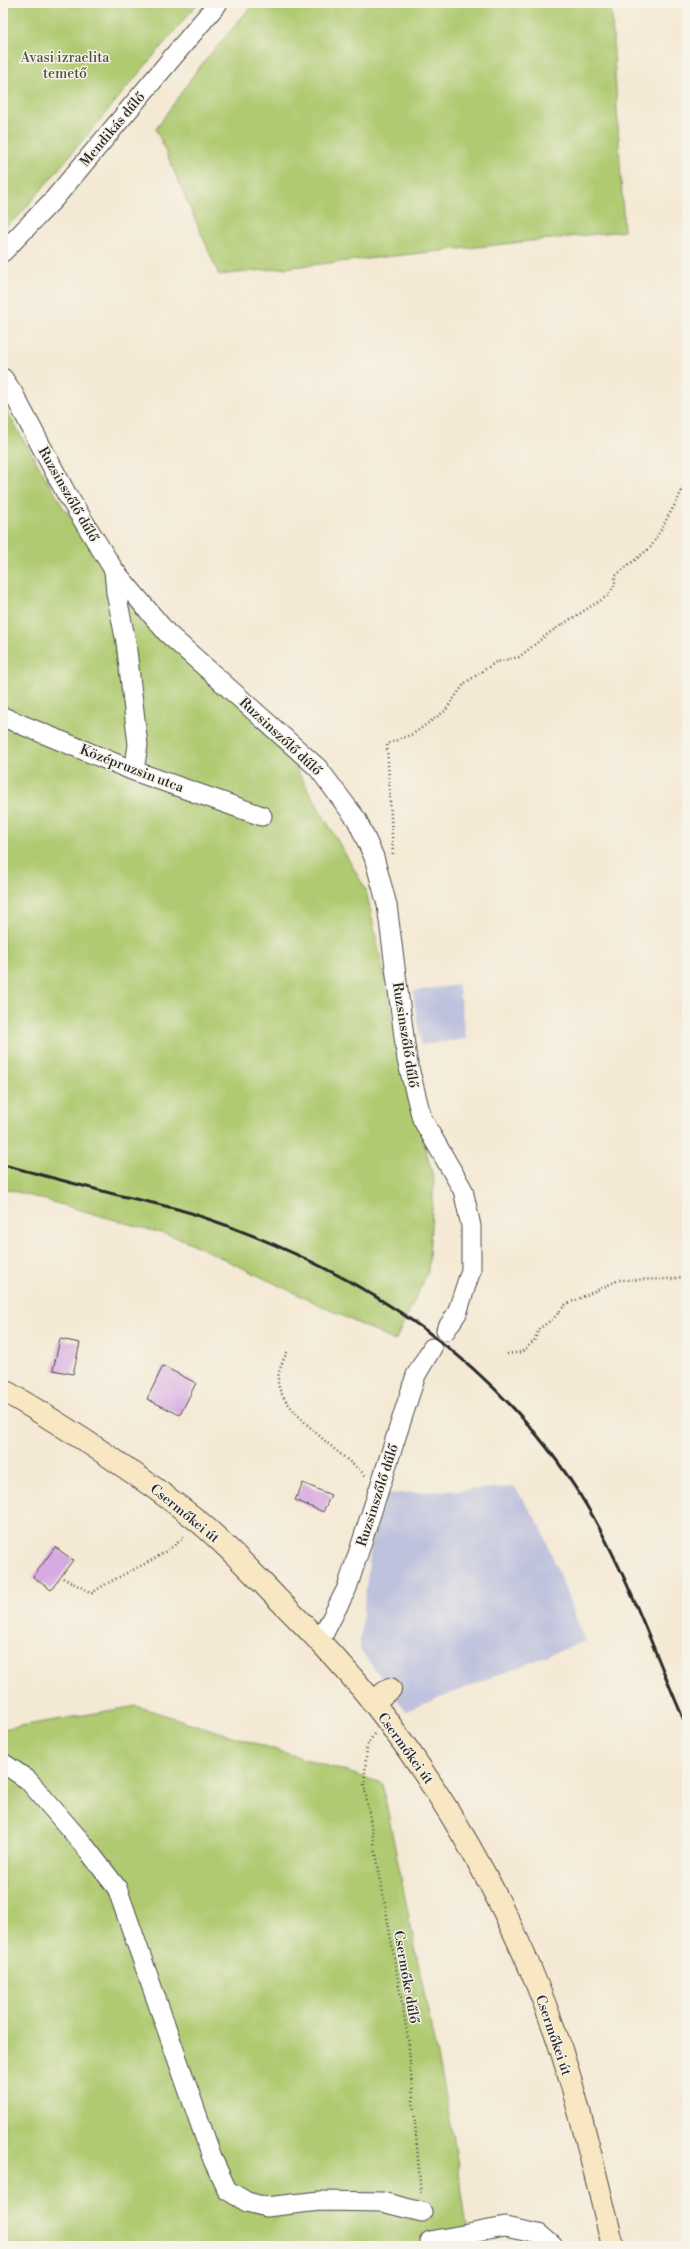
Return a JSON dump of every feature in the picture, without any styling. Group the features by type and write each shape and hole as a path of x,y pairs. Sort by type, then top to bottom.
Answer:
{"main road":[{"name":"Csermőkei út","path":"3,1390 72,1430 115,1459 199,1522 239,1558 320,1641 379,1710 440,1795 476,1857 534,1980 557,2040 584,2127 613,2246"},
{"path":"379,1710 390,1689"}],"street":[{"name":"Mendikás dűlő","path":"3,252 54,198 218,3"},
{"name":"Ruzsinszőlő dűlő","path":"3,378 13,393 66,493 114,570 167,633 318,768 357,820 374,857 387,905 407,1060 422,1119 463,1190 471,1226 471,1270 457,1313 446,1330"},
{"path":"114,570 116,593 126,642 138,745 134,771"},
{"name":"Középruzsin utca","path":"3,717 134,771 262,816"},
{"name":"Ruzsinszőlő dűlő","path":"320,1641 347,1588 416,1374 432,1348"},
{"path":"3,1763 28,1780 84,1844 117,1888 213,2160 227,2190 247,2202 266,2207 320,2201 382,2202 422,2212"},
{"path":"430,2241 505,2226 539,2234 553,2246"}],"path":[{"path":"393,857 387,744 413,734 445,711 465,683 496,662 519,657 549,633 609,595 615,584 616,576 650,547 678,498 687,478"},
{"path":"507,1354 522,1352 534,1341 539,1329 554,1318 565,1305 619,1280 671,1279 687,1276"},
{"path":"287,1352 281,1363 277,1382 285,1402 379,1489"},
{"path":"64,1578 92,1593 109,1581 146,1565 175,1546 199,1522"},
{"name":"Csermőke dűlő","path":"379,1710 367,1746 364,1784 408,2038 422,2212"}],"shaded area":[{"path":"458,985 466,1039 421,1045 413,991"},
{"path":"515,1487 541,1527 585,1641 406,1711 359,1648 371,1545 386,1494"}],"green space":[{"name":"Avasi izraelita temető","path":"3,3 198,3 19,216 3,228"},
{"path":"254,3 611,3 624,231 219,275 156,129 197,70"},
{"path":"3,405 63,507 161,635 271,725 366,890 405,1073 434,1180 428,1272 395,1341 182,1239 3,1188"},
{"path":"136,1706 382,1783 455,2146 470,2246 3,2246 3,1729"}],"building":[{"path":"60,1339 80,1343 73,1374 53,1370"},
{"path":"163,1366 196,1383 180,1415 147,1399"},
{"path":"303,1483 331,1495 323,1512 295,1500"},
{"path":"55,1547 73,1560 51,1590 33,1577"}],"railway":[{"path":"3,1165 182,1210 251,1235 308,1260 363,1289 415,1323 464,1361 509,1403 549,1451 585,1503 614,1558 640,1614 687,1727"}]}
